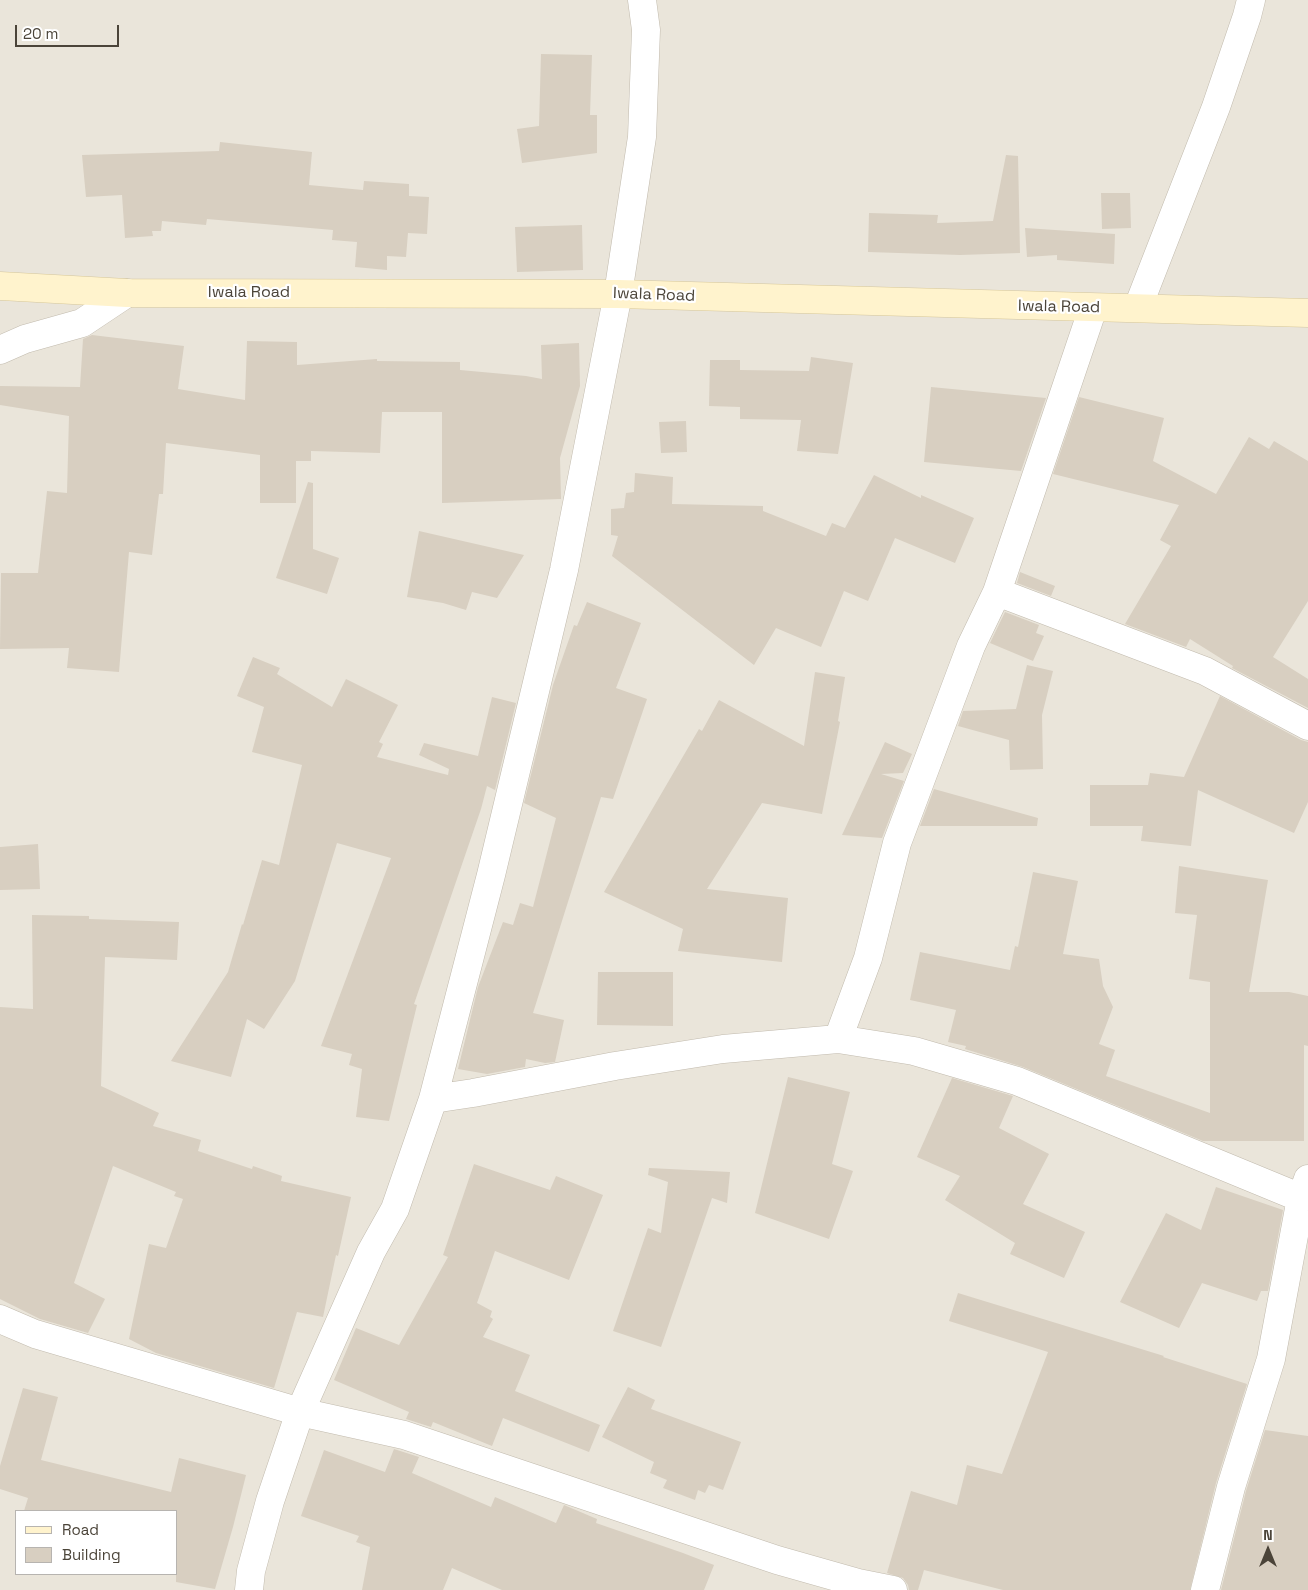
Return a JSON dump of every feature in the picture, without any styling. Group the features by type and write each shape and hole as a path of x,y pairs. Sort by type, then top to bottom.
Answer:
{"street":[{"path":"249,1590 270,1501 300,1412 371,1252 395,1209 433,1099 491,875 564,570 618,294 642,138 646,30 642,0"},
{"path":"1138,307 1216,108 1251,0"},
{"name":"Iwala Road","path":"0,286 127,293 618,294 1308,313"},
{"path":"0,350 25,339 82,323 127,293"},
{"path":"838,1039 868,958 898,843 972,646 997,592 1092,308"},
{"path":"997,592 1205,670 1308,726"},
{"path":"433,1099 607,1067 722,1049 838,1039 914,1051 1017,1081 1305,1188 1271,1359 1231,1488 1205,1590"},
{"path":"0,1319 35,1334 300,1412 404,1435 777,1560 858,1583 893,1590"}],"shaded area":[{"path":"0,0 1308,0 1308,1590 0,1590"}],"building":[{"path":"541,54 592,55 590,115 597,115 597,153 522,163 517,129 539,126"},
{"path":"220,142 312,152 309,185 363,190 364,181 409,184 409,196 429,197 427,234 408,233 406,257 387,256 387,270 355,267 357,242 332,240 333,230 207,219 206,225 162,221 161,231 152,231 153,236 125,238 122,195 86,197 82,155 219,151"},
{"path":"1006,155 1018,156 1020,253 960,255 868,252 869,213 938,215 937,223 993,221"},
{"path":"1101,193 1130,193 1131,228 1102,229"},
{"path":"582,225 583,270 517,272 515,227"},
{"path":"1025,228 1115,234 1114,264 1057,260 1057,255 1027,257"},
{"path":"92,335 184,346 178,389 245,400 247,341 297,342 297,365 377,359 377,361 460,362 460,370 542,379 541,345 579,343 580,386 560,458 561,499 442,503 442,412 382,412 380,453 311,451 311,461 296,461 296,503 260,503 260,455 166,443 163,494 159,494 152,555 129,552 119,672 67,668 69,648 0,649 1,573 38,573 47,491 67,493 69,416 0,405 0,386 80,387 83,339"},
{"path":"811,357 853,363 838,454 797,451 801,420 740,419 740,407 709,406 710,360 740,360 740,370 809,371"},
{"path":"931,387 1046,398 1021,471 924,462"},
{"path":"1079,397 1164,418 1153,461 1216,494 1249,437 1269,449 1274,441 1308,461 1308,601 1273,657 1308,679 1308,708 1232,668 1233,666 1190,639 1186,647 1125,624 1171,546 1160,540 1179,505 1053,474"},
{"path":"686,421 687,452 661,453 659,422"},
{"path":"635,473 673,477 672,504 763,506 763,511 826,536 832,523 845,528 874,475 921,498 921,495 974,518 955,563 895,538 868,601 844,591 821,647 776,628 754,665 612,556 618,536 611,535 611,509 624,508 626,493 634,492"},
{"path":"308,482 313,483 313,549 339,558 327,594 276,578"},
{"path":"419,531 524,555 497,598 472,592 466,610 443,603 407,597"},
{"path":"1020,572 1055,586 1051,596 1017,583"},
{"path":"587,602 641,623 616,688 647,699 613,799 601,797 533,1013 564,1020 555,1062 545,1063 526,1059 525,1067 487,1074 458,1069 478,987 503,922 513,925 520,903 533,907 556,818 524,803 553,685 574,625 577,626"},
{"path":"1005,612 1039,625 1036,633 1044,636 1033,661 990,643"},
{"path":"253,657 280,668 277,674 332,707 346,679 398,705 379,742 383,744 377,757 448,775 449,769 419,755 424,743 478,756 492,697 516,703 495,790 487,786 481,809 414,1004 417,1005 389,1121 356,1117 362,1069 349,1065 352,1054 321,1046 391,858 337,843 295,981 264,1029 247,1019 231,1077 171,1061 228,972 262,860 279,865 302,765 252,752 264,707 237,696"},
{"path":"1027,665 1053,671 1042,715 1043,769 1010,770 1009,740 958,726 963,711 1016,709"},
{"path":"815,672 845,677 838,721 840,722 822,814 762,803 707,889 788,898 782,962 678,951 683,929 604,892 699,729 702,731 719,700 804,746"},
{"path":"1220,696 1308,742 1308,802 1294,833 1198,790 1191,846 1141,841 1143,826 1090,826 1090,785 1148,785 1150,773 1184,777"},
{"path":"885,742 912,754 903,773 881,774 904,781 882,838 842,835"},
{"path":"934,789 1038,818 1037,826 920,826"},
{"path":"38,844 40,889 0,890 0,847"},
{"path":"1179,866 1268,880 1249,992 1289,992 1308,996 1308,1046 1304,1045 1304,1141 1203,1141 1023,1067 965,1049 966,1046 948,1042 956,1010 910,1000 920,952 1010,970 1015,946 1018,947 1033,872 1078,881 1063,954 1099,959 1103,986 1113,1007 1099,1044 1115,1050 1106,1076 1210,1113 1210,982 1189,979 1197,915 1175,913"},
{"path":"32,915 89,916 89,919 179,922 177,960 105,957 101,1086 159,1113 153,1126 201,1140 198,1151 252,1169 253,1166 282,1176 281,1181 351,1197 323,1317 297,1312 274,1388 156,1353 129,1339 149,1244 166,1248 183,1199 174,1196 176,1192 113,1166 74,1283 105,1299 88,1333 40,1319 0,1299 0,1007 33,1009"},
{"path":"598,972 673,972 673,1026 597,1025"},
{"path":"788,1077 850,1092 832,1164 853,1171 829,1239 755,1213"},
{"path":"952,1078 1013,1096 999,1128 1049,1154 1023,1204 1085,1232 1064,1278 1010,1254 1015,1243 945,1200 960,1176 917,1157"},
{"path":"474,1164 550,1190 556,1176 603,1195 569,1280 495,1251 477,1303 492,1311 490,1317 493,1319 483,1337 530,1355 515,1391 600,1425 589,1452 503,1418 492,1446 433,1422 431,1427 406,1419 409,1412 334,1380 356,1328 399,1345 448,1257 443,1255"},
{"path":"649,1168 730,1172 727,1203 712,1198 661,1347 613,1331 648,1228 661,1233 668,1182 648,1175"},
{"path":"1216,1187 1283,1210 1268,1291 1261,1291 1257,1301 1202,1283 1179,1328 1120,1302 1166,1213 1201,1230"},
{"path":"958,1293 1164,1356 1247,1384 1216,1483 1190,1590 1003,1590 924,1570 918,1590 909,1590 903,1578 887,1573 911,1491 957,1505 967,1465 1002,1474 1048,1352 949,1321"},
{"path":"628,1387 655,1400 651,1409 741,1442 723,1490 709,1485 705,1493 698,1490 695,1500 663,1488 667,1480 650,1473 654,1462 602,1437"},
{"path":"23,1388 58,1397 41,1460 171,1492 179,1458 246,1475 215,1589 176,1582 176,1575 178,1575 178,1510 24,1510 28,1498 0,1489 0,1466"},
{"path":"1265,1430 1308,1436 1308,1590 1221,1590 1246,1491"},
{"path":"394,1449 419,1457 412,1473 491,1507 495,1497 556,1523 564,1505 597,1519 596,1523 714,1565 704,1590 502,1590 452,1568 443,1590 362,1590 370,1547 356,1542 359,1536 301,1516 324,1450 385,1472"}]}
